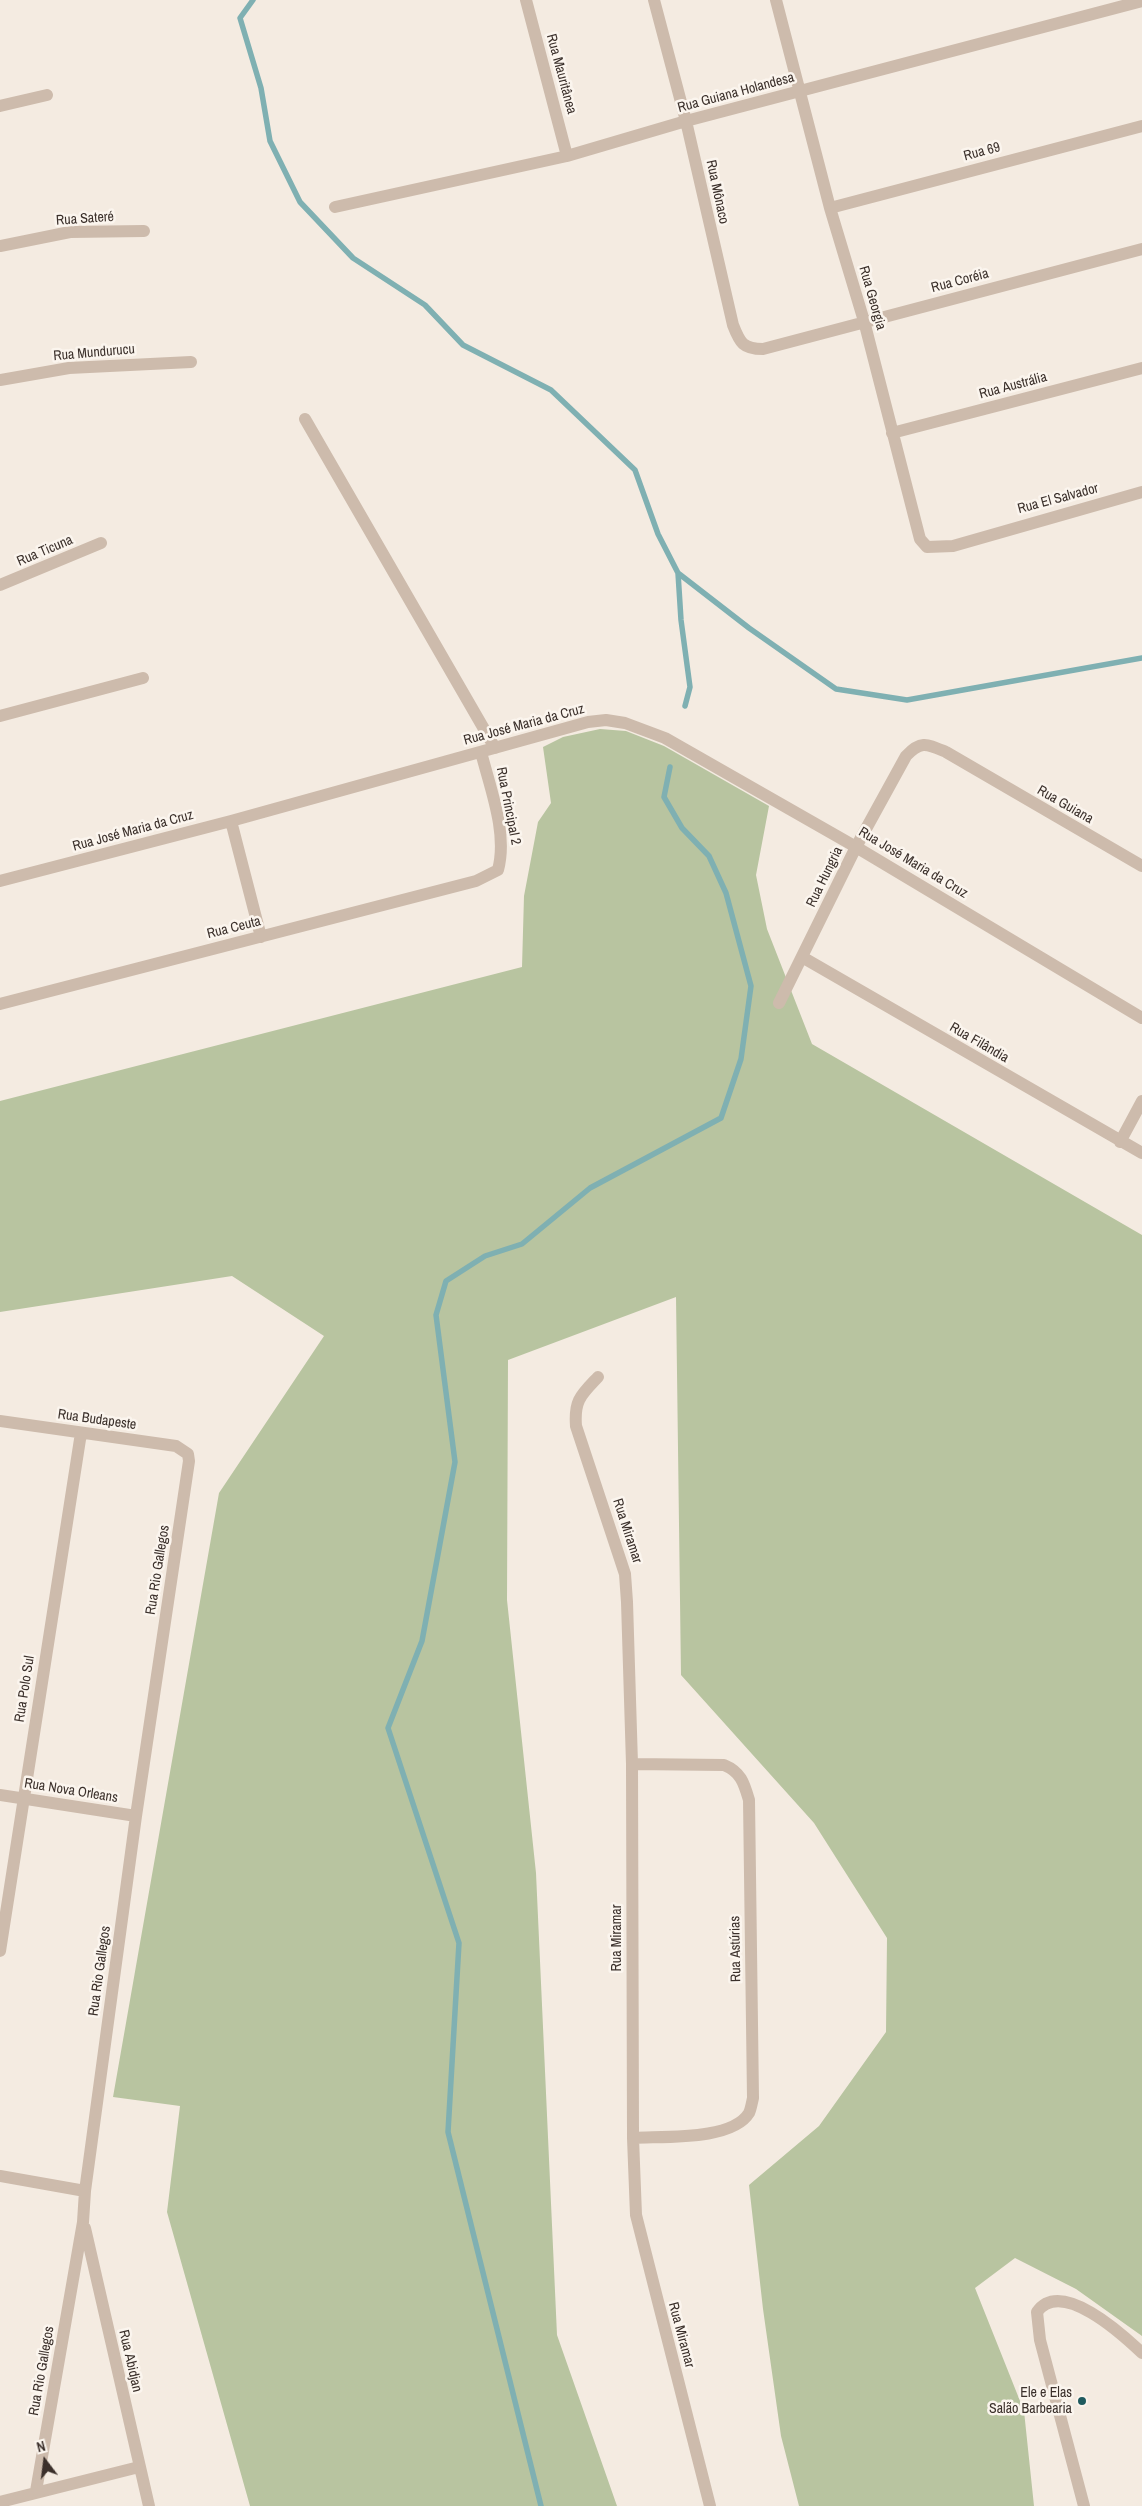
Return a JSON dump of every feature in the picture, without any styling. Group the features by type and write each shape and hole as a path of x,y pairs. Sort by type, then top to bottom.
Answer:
{"street":[{"name":"Rua Mauritânea","path":"526,0 567,156"},
{"name":"Rua Mônaco","path":"654,0 686,121 721,278 738,340 749,349 763,349 786,342"},
{"name":"Rua Georgia","path":"776,0 830,208 864,321 920,539 927,547 937,548 953,546 981,536"},
{"name":"Rua Guiana Holandesa","path":"335,207 567,156 686,121 1142,1"},
{"path":"0,106 47,95"},
{"name":"Rua 69","path":"830,208 1142,126"},
{"name":"Rua Sateré","path":"0,246 70,232 144,231"},
{"name":"Rua Coréia","path":"786,342 1142,249"},
{"name":"Rua Mundurucu","path":"0,380 69,368 191,362"},
{"name":"Rua Austrália","path":"892,433 1142,368"},
{"path":"305,419 495,748"},
{"name":"Rua El Salvador","path":"981,536 1142,492"},
{"name":"Rua Ticuna","path":"0,585 101,543"},
{"path":"0,716 143,678"},
{"name":"Rua José Maria da Cruz","path":"0,881 230,821 588,722 606,720 625,722 665,738 856,847 1142,1018"},
{"name":"Rua Hungria","path":"779,1003 856,847 906,756 915,747 922,744 946,752 974,769"},
{"name":"Rua Principal 2","path":"476,881 498,870 502,855 496,812 481,752"},
{"name":"Rua Guiana","path":"974,769 1142,866"},
{"path":"230,821 261,937"},
{"name":"Rua Ceuta","path":"0,1004 476,881"},
{"name":"Rua Filândia","path":"802,957 1142,1153"},
{"path":"1120,1142 1142,1101"},
{"name":"Rua Miramar","path":"598,1377 579,1397 575,1410 576,1426 625,1574 632,1764 633,2138 636,2215 643,2250 710,2506"},
{"name":"Rua Budapeste","path":"0,1420 176,1446 188,1454"},
{"name":"Rua Polo Sul","path":"0,1951 22,1798 81,1433"},
{"name":"Rua Rio Gallegos","path":"36,2491 83,2222 85,2191 136,1816 189,1468 188,1454"},
{"name":"Rua Astúrias","path":"632,1764 724,1765 735,1769 743,1780 749,1800 753,2098 749,2113 738,2123 727,2129 709,2133 633,2138"},
{"name":"Rua Nova Orleans","path":"0,1795 136,1816"},
{"path":"0,2176 85,2191"},
{"name":"Rua Abidjan","path":"83,2222 149,2506"},
{"path":"1084,2506 1040,2340 1037,2312 1041,2306 1058,2300 1080,2307 1098,2317 1142,2352"},
{"path":"0,2502 36,2491 139,2467"}],"green space":[{"path":"600,729 626,731 664,746 769,806 756,875 767,929 812,1044 1142,1235 1142,2336 1076,2289 1015,2258 975,2288 1024,2411 1034,2506 799,2506 781,2436 763,2309 749,2185 819,2126 886,2032 887,1938 814,1823 681,1675 676,1297 508,1360 507,1600 536,1873 557,2335 617,2506 250,2506 167,2212 180,2106 113,2097 219,1493 324,1336 232,1276 0,1312 0,1101 522,967 524,896 538,822 551,803 543,747 563,737"}],"waterway":[{"path":"253,0 240,18 261,88 270,141 300,202 353,258 425,305 463,345 551,390 635,470 658,534 678,573 681,620 690,687 685,706"},
{"path":"678,573 749,628 836,689 907,700 1142,658"},
{"path":"541,2506 448,2132 459,1943 388,1728 422,1641 455,1462 436,1315 446,1281 485,1256 522,1244 590,1188 721,1118 741,1059 751,986 726,893 709,856 682,828 664,797 670,767"}],"place":[{"name":"Ele e Elas Salão Barbearia","path":"1082,2401"}]}
